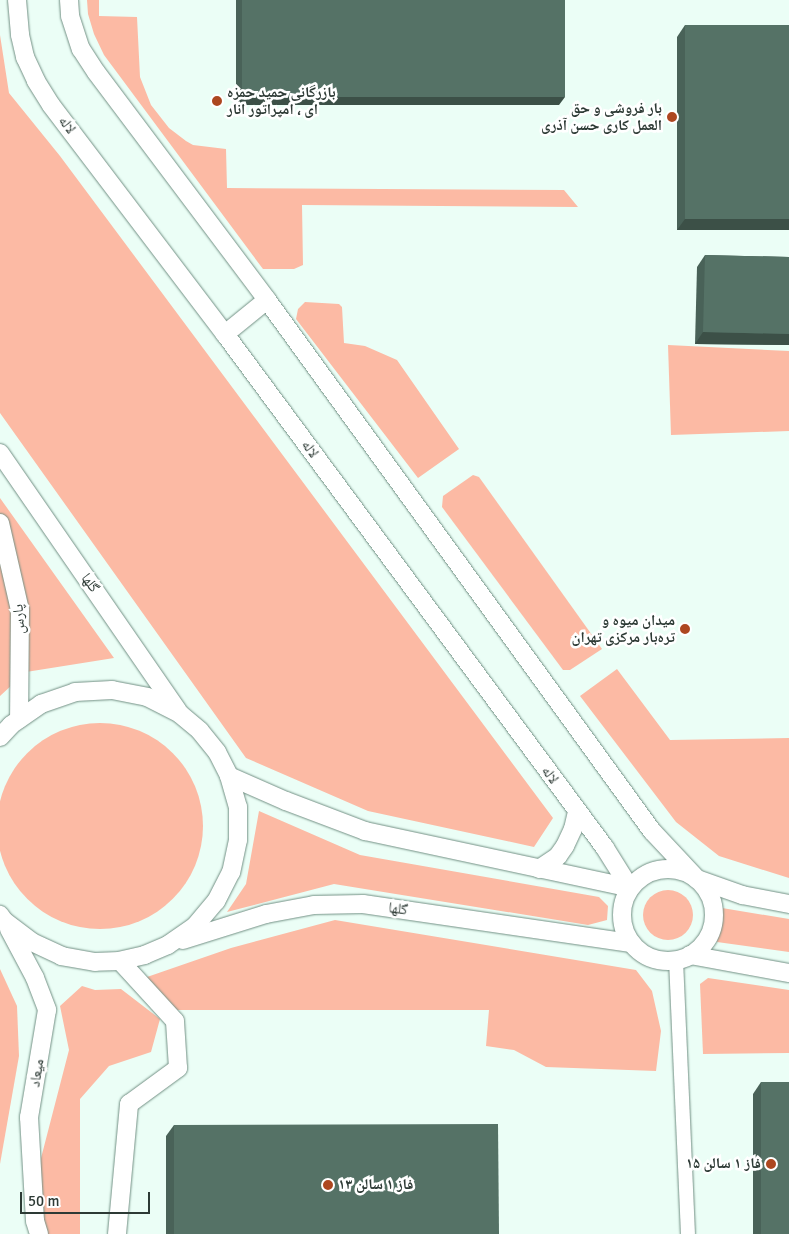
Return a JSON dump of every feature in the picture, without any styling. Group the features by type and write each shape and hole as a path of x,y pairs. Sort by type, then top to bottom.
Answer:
{"street":[{"name":"لاله","path":"17,0 20,35 25,57 36,81 51,105 225,334 605,848 630,888"},
{"path":"69,0 70,16 81,49 86,56 267,300 652,831 697,879 710,897 714,919 706,940 683,958"},
{"path":"225,334 267,300"},
{"name":"گلها","path":"0,453 180,714"},
{"name":"پارس","path":"0,522 20,610 19,719"},
{"path":"0,737 19,719 41,704 75,692 112,690 147,697 180,714 200,731 217,752 229,776 238,807 238,840 231,872 216,901 195,926 168,945 145,955 95,962 62,956 32,942 3,918"},
{"path":"229,776 365,832 630,888"},
{"path":"539,870 558,856 565,846 573,829 577,811"},
{"path":"789,904 742,895 697,879 684,872 669,869 654,871 640,878 630,888 624,902 622,916 624,930 631,943 640,952 651,958 663,961 683,958 789,973"},
{"name":"گلها","path":"168,945 266,914 314,905 362,904 631,943"},
{"name":"میعاد","path":"3,918 35,978 47,1010 30,1117 35,1221 39,1234"},
{"path":"683,958 688,1234"},
{"path":"117,1234 129,1104 178,1068 175,1021 120,960"}],"shaded area":[{"path":"87,0 99,0 99,16 137,17 140,77 151,105 169,128 186,141 193,145 226,149 227,188 564,190 578,207 302,205 303,265 294,269 263,269 104,55 94,34 88,14"},
{"path":"0,35 9,93 60,156 553,818 534,847 368,811 246,758 0,413"},
{"path":"305,302 339,304 342,307 344,343 365,346 397,360 459,449 418,478 296,319 298,309"},
{"path":"668,345 789,351 789,431 671,435"},
{"path":"473,475 479,477 602,649 570,670 563,670 442,507 443,496"},
{"path":"0,498 114,658 26,672 0,696"},
{"path":"617,669 670,740 789,738 789,878 719,856 676,822 580,696"},
{"path":"90,723 110,723 130,727 149,735 173,753 191,777 199,796 203,826 199,856 191,875 173,899 149,917 130,925 110,929 90,929 70,925 51,917 35,906 20,891 9,875 1,856 -3,836 -3,816 1,796 9,777 20,761 35,746 51,735 70,727"},
{"path":"259,811 360,855 599,897 608,906 607,920 588,925 334,884 227,912 246,884"},
{"path":"668,890 678,892 686,897 691,905 693,915 691,925 686,933 678,938 668,940 658,938 650,933 645,925 643,915 645,905 650,897 658,892"},
{"path":"722,908 789,919 789,952 717,942"},
{"path":"335,920 636,970 652,991 661,1031 656,1071 546,1067 514,1050 486,1046 489,1010 177,1010 147,977 231,948"},
{"path":"0,969 17,1006 19,1056 0,1164"},
{"path":"708,978 789,990 789,1053 703,1054 700,984"},
{"path":"82,986 95,990 121,989 160,1019 151,1052 109,1066 80,1099 80,1234 45,1234 40,1162 69,1050 60,1006"}],"building":[{"path":"242,0 565,0 565,97 242,97"},
{"path":"685,25 789,25 789,219 685,219"},
{"path":"705,255 789,257 789,334 703,332"},
{"name":"فاز ۱ سالن ۱۵","path":"761,1082 789,1082 789,1234 761,1234"},
{"name":"فاز ۱ سالن ۱۳","path":"498,1124 499,1234 174,1234 174,1125"}],"place":[{"name":"بازرگانی حمید حمزه ای ، امپراتور انار","path":"217,101"},
{"name":"بار فروشی و حق العمل کاری حسن آذری","path":"672,117"},
{"name":"میدان میوه و تره‌بار مرکزی تهران","path":"685,629"},
{"name":"فاز ۱ سالن ۱۵","path":"771,1164"},
{"name":"فاز ۱ سالن ۱۳","path":"328,1185"}]}
